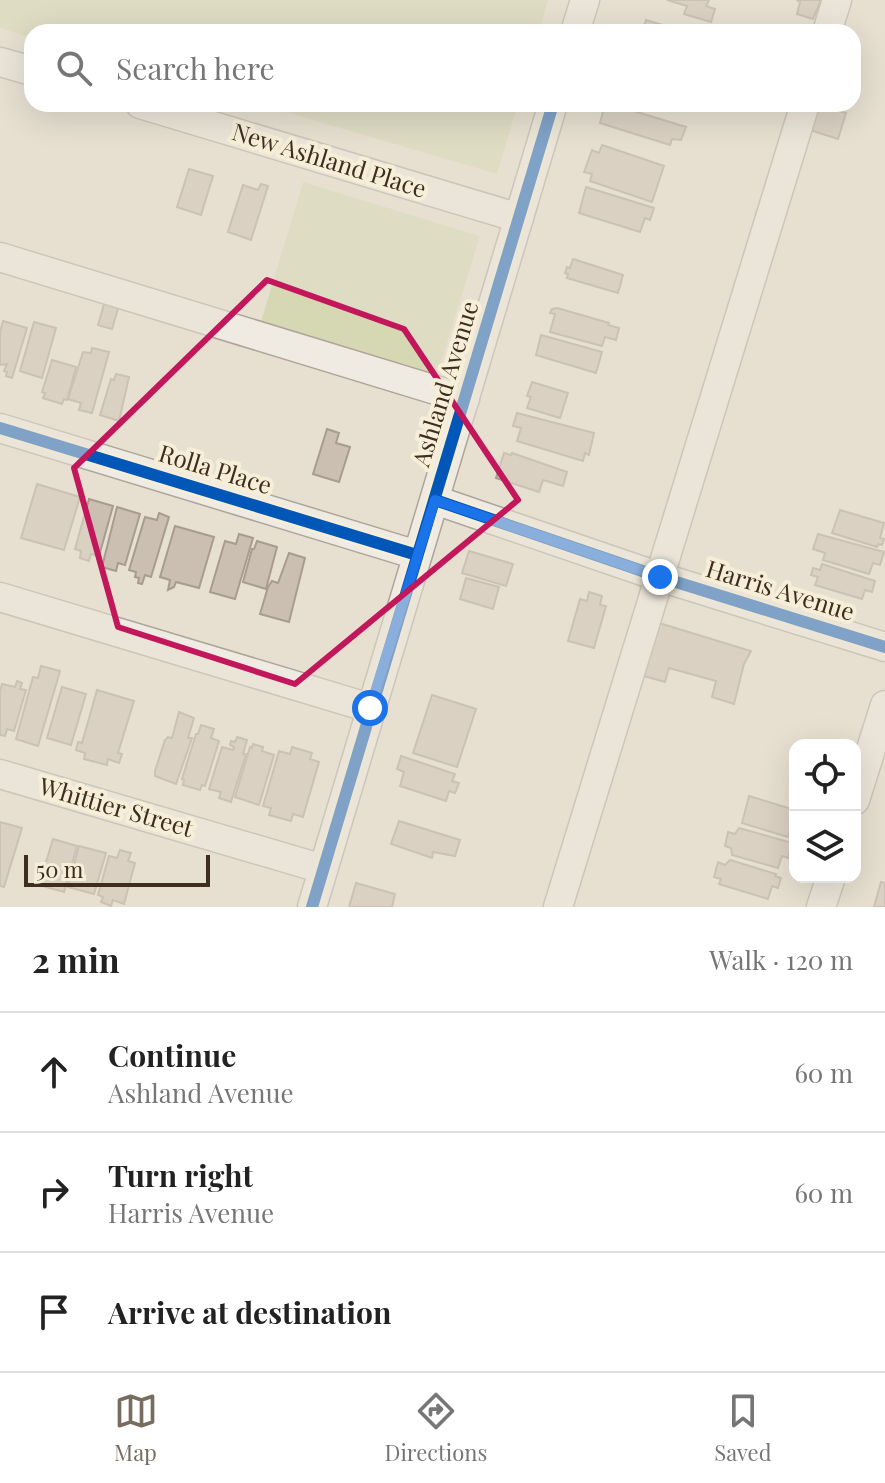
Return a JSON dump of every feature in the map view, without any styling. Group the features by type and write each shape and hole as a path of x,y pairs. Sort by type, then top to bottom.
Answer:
{"street":[{"path":"578,24 585,0"},
{"path":"830,24 837,0"},
{"path":"0,62 24,69"},
{"name":"New Ashland Place","path":"167,112 519,218"},
{"name":"Ashland Avenue","path":"312,907 551,112"},
{"path":"558,907 803,112"},
{"path":"0,257 465,399"},
{"name":"Rolla Place","path":"0,428 417,555"},
{"name":"Harris Avenue","path":"435,500 660,577 885,647"},
{"path":"0,597 370,708"},
{"path":"861,781 885,705"},
{"name":"Whittier Street","path":"0,774 323,869"},
{"path":"821,907 829,883"}],"highlighted area":[{"path":"267,280 404,329 518,500 295,684 118,627 74,468"}],"green space":[{"path":"0,0 548,0 541,24 24,24 24,36 0,28"},
{"path":"285,112 516,112 497,174"},
{"path":"303,182 480,236 436,379 260,325"}],"building":[{"path":"667,0 709,0 706,6 715,9 711,22 684,14 687,6"},
{"path":"797,0 821,0 813,19 797,14 800,2"},
{"path":"603,112 637,112 686,127 681,140 672,139 670,145 600,123"},
{"path":"816,112 846,113 838,139 810,130"},
{"path":"602,145 664,166 652,202 590,181 592,174 584,172 592,150 599,153"},
{"path":"189,169 213,176 201,215 177,207"},
{"path":"261,184 268,186 251,240 228,232 243,185 258,190"},
{"path":"586,187 654,208 650,220 645,218 640,232 579,213"},
{"path":"573,259 623,275 618,293 567,278 568,274 565,273"},
{"path":"105,301 119,305 112,329 98,325"},
{"path":"557,308 619,328 616,340 605,337 602,346 550,332 555,314 550,313"},
{"path":"3,321 27,328 12,378 6,376 7,372 4,371 7,364 0,365"},
{"path":"34,322 56,328 42,378 20,371"},
{"path":"541,335 602,352 596,373 536,355"},
{"path":"92,348 109,352 92,413 79,410 81,403 68,399 83,352 91,353"},
{"path":"52,360 76,367 67,400 64,399 62,404 43,398"},
{"path":"116,374 129,377 119,421 100,415 111,379 114,380"},
{"path":"532,382 568,393 560,418 527,408"},
{"path":"517,413 594,433 589,455 585,453 583,461 517,441 521,428 513,426"},
{"path":"327,429 339,433 336,443 350,447 339,482 313,474"},
{"path":"504,453 567,472 563,486 543,480 539,492 496,478"},
{"path":"37,484 80,497 64,550 21,538"},
{"path":"89,499 113,506 99,556 91,554 89,561 80,558 81,551 75,549"},
{"path":"117,507 140,514 125,565 118,563 116,571 102,567"},
{"path":"840,510 884,523 880,538 884,539 882,545 878,544 877,547 832,533"},
{"path":"159,513 169,517 151,577 145,575 142,584 138,583 136,572 129,570 145,517 157,520"},
{"path":"175,526 214,537 199,588 176,582 168,590 170,580 160,577"},
{"path":"239,534 253,538 235,599 210,592 225,541 236,544"},
{"path":"818,534 884,552 880,565 873,563 869,574 823,560 825,553 813,549"},
{"path":"257,541 277,547 266,589 243,582"},
{"path":"469,551 513,564 506,586 462,573"},
{"path":"289,553 305,558 289,622 260,614 268,587 272,581 278,583"},
{"path":"822,564 875,581 872,592 865,590 862,599 815,585 818,577 811,575 813,568 820,570"},
{"path":"466,578 499,587 493,609 460,599"},
{"path":"589,592 602,596 600,605 606,606 594,648 568,641 580,599 587,601"},
{"path":"659,623 751,651 744,664 734,704 712,697 716,681 669,668 665,682 644,676"},
{"path":"41,666 60,671 38,746 16,739 33,677 38,678"},
{"path":"17,681 22,683 20,689 26,690 14,731 7,729 5,736 0,735 2,684 15,687"},
{"path":"62,687 86,694 71,745 47,738"},
{"path":"97,690 134,701 118,753 122,754 119,763 108,759 107,765 84,759 85,753 76,750 78,742 82,743"},
{"path":"432,695 476,709 457,767 413,753"},
{"path":"179,712 194,718 188,738 192,738 176,784 155,776 155,771 165,740 172,738"},
{"path":"201,725 214,729 211,738 219,741 205,786 202,785 200,790 183,785 182,779"},
{"path":"237,737 247,740 243,754 246,754 231,802 219,798 221,792 209,789 222,747 233,750 231,741 235,742"},
{"path":"253,744 274,755 259,805 235,797"},
{"path":"292,747 312,753 310,759 319,762 303,817 293,814 291,821 269,815 271,808 263,806 279,751 290,754"},
{"path":"401,756 455,774 452,781 459,783 455,793 449,791 446,801 400,786 404,772 397,769"},
{"path":"749,796 789,808 788,837 742,823"},
{"path":"399,821 460,840 455,856 433,852 432,858 391,844"},
{"path":"0,822 22,828 4,887 0,886"},
{"path":"739,828 789,842 788,858 782,856 778,868 732,855 731,848 725,846 728,832 735,834"},
{"path":"53,839 77,846 64,892 39,885"},
{"path":"79,846 106,853 94,894 68,887"},
{"path":"120,850 131,853 128,861 135,863 124,904 113,900 111,906 101,902 103,897 98,895 109,856 117,858"},
{"path":"730,860 776,874 781,878 778,888 772,886 768,899 719,884 721,879 714,877 718,862 725,865"},
{"path":"881,882 885,883 885,907 874,907"},
{"path":"356,883 395,894 392,907 349,907"}],"cycle path":[{"path":"312,907 551,112"},
{"path":"0,428 417,555"},
{"path":"435,500 660,577 885,647"}],"route":[{"path":"370,708 435,500 660,577"}]}
